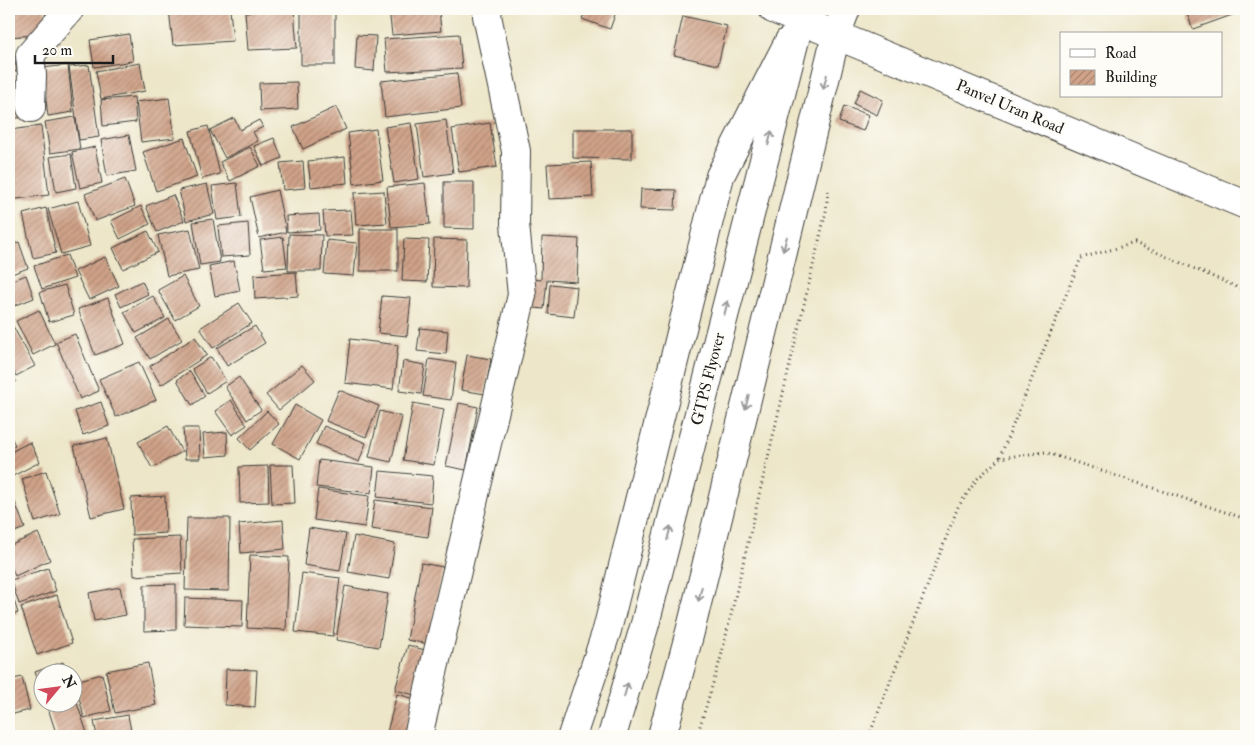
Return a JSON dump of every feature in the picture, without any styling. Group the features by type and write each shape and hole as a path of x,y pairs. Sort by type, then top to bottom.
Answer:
{"main road":[{"path":"31,108 32,75 30,55 70,9"},
{"path":"418,736 522,295 515,224 516,151 497,69 487,16 488,9"},
{"name":"Panvel Uran Road","path":"773,9 1246,206"},
{"path":"662,736 691,628 836,35 846,9"},
{"path":"572,736 607,630 720,176 800,20"},
{"name":"GTPS Flyover","path":"612,736 646,624 800,20"}],"path":[{"path":"697,736 724,648 826,211 828,182"},
{"path":"869,736 958,507 977,479 1000,458 1081,258 1135,244 1246,291"},
{"path":"1000,458 1045,452 1246,519"}],"building":[{"path":"9,9 45,9 47,34 9,37"},
{"path":"169,9 230,9 233,41 173,45"},
{"path":"294,9 297,48 248,50 245,12"},
{"path":"389,9 439,9 441,31 392,35"},
{"path":"586,9 617,9 610,29 582,19"},
{"path":"1185,9 1246,9 1246,10 1193,29"},
{"path":"301,12 335,12 335,65 301,65"},
{"path":"683,16 727,26 718,65 674,55"},
{"path":"129,34 133,61 94,67 90,40"},
{"path":"459,34 462,68 387,72 384,39"},
{"path":"357,35 376,36 374,71 355,69"},
{"path":"13,52 17,71 9,73 9,53"},
{"path":"140,63 145,91 101,99 96,71"},
{"path":"68,65 73,112 48,116 42,68"},
{"path":"89,65 99,137 79,140 69,67"},
{"path":"457,73 461,108 385,117 381,81"},
{"path":"21,80 26,117 9,119 9,81"},
{"path":"297,82 298,109 260,111 259,83"},
{"path":"860,89 883,100 877,115 854,104"},
{"path":"134,97 136,122 103,126 101,100"},
{"path":"169,98 175,138 141,142 136,102"},
{"path":"844,106 869,115 863,131 839,122"},
{"path":"336,107 346,129 303,149 293,127"},
{"path":"75,117 80,149 50,153 45,122"},
{"path":"234,118 240,130 259,120 263,127 253,132 258,141 225,158 210,130"},
{"path":"446,120 453,173 424,177 417,124"},
{"path":"411,123 419,179 394,183 385,127"},
{"path":"490,123 497,167 459,172 452,129"},
{"path":"41,126 49,195 9,200 9,130"},
{"path":"208,126 220,174 202,179 190,131"},
{"path":"376,129 383,180 354,184 348,133"},
{"path":"573,129 632,129 632,159 573,158"},
{"path":"129,135 136,171 107,176 101,140"},
{"path":"184,138 197,177 156,191 143,152"},
{"path":"274,138 282,158 263,166 254,146"},
{"path":"95,147 102,183 80,188 72,152"},
{"path":"250,147 260,166 230,181 220,162"},
{"path":"71,154 76,188 56,192 50,157"},
{"path":"345,157 347,183 311,187 308,161"},
{"path":"303,161 305,188 283,190 280,163"},
{"path":"591,162 593,197 549,199 547,164"},
{"path":"125,179 135,206 95,221 85,194"},
{"path":"444,182 474,182 474,229 444,228"},
{"path":"237,183 241,217 217,220 212,186"},
{"path":"425,183 430,224 391,227 387,187"},
{"path":"207,184 214,214 186,221 179,190"},
{"path":"641,189 676,190 675,210 640,209"},
{"path":"277,190 286,232 259,238 250,197"},
{"path":"384,191 387,223 356,225 354,193"},
{"path":"173,195 184,221 157,232 146,206"},
{"path":"78,201 90,246 61,254 48,209"},
{"path":"141,206 150,224 120,239 111,221"},
{"path":"46,208 56,253 33,258 23,214"},
{"path":"351,210 353,235 325,236 323,211"},
{"path":"319,214 320,230 287,232 286,216"},
{"path":"213,219 220,262 200,265 193,222"},
{"path":"248,223 250,255 221,257 218,226"},
{"path":"190,229 199,270 167,276 158,235"},
{"path":"360,229 398,229 398,271 360,271"},
{"path":"148,231 158,252 123,269 113,248"},
{"path":"289,234 322,235 321,271 288,271"},
{"path":"283,237 287,267 264,269 260,240"},
{"path":"542,237 579,239 577,282 547,280 544,309 526,307 529,279 541,280"},
{"path":"404,239 429,240 427,282 402,281"},
{"path":"434,239 467,240 466,288 433,287"},
{"path":"327,240 357,243 354,276 324,274"},
{"path":"19,242 28,268 9,275 9,246"},
{"path":"67,255 75,278 42,289 34,266"},
{"path":"105,257 119,286 89,300 75,271"},
{"path":"234,261 240,291 215,296 209,266"},
{"path":"296,272 298,296 255,299 254,275"},
{"path":"26,275 34,298 9,308 9,282"},
{"path":"183,276 199,306 175,320 158,290"},
{"path":"142,281 148,294 121,307 115,294"},
{"path":"550,284 577,287 574,317 548,314"},
{"path":"65,285 74,315 49,322 40,292"},
{"path":"153,296 165,318 136,333 124,312"},
{"path":"382,296 411,298 407,336 378,333"},
{"path":"108,298 125,344 95,355 78,309"},
{"path":"239,303 252,323 213,348 200,328"},
{"path":"39,310 55,344 33,355 16,321"},
{"path":"9,319 35,366 16,376 9,363"},
{"path":"169,319 182,340 150,359 137,338"},
{"path":"255,326 265,343 227,366 217,348"},
{"path":"420,328 448,331 446,354 417,351"},
{"path":"75,334 99,391 80,399 56,342"},
{"path":"195,337 207,355 161,385 150,366"},
{"path":"350,339 398,345 393,389 345,383"},
{"path":"467,355 491,359 485,394 461,390"},
{"path":"211,357 226,381 207,393 192,369"},
{"path":"429,359 456,363 451,400 423,396"},
{"path":"403,361 425,365 421,394 399,391"},
{"path":"139,362 156,400 116,417 99,379"},
{"path":"302,365 315,380 279,410 266,395"},
{"path":"9,368 16,382 9,386"},
{"path":"190,371 205,396 192,405 177,380"},
{"path":"239,377 261,410 247,420 225,387"},
{"path":"339,390 379,406 366,437 326,421"},
{"path":"231,400 247,425 232,435 215,411"},
{"path":"101,402 109,426 83,435 75,411"},
{"path":"413,403 444,409 434,465 403,460"},
{"path":"459,403 478,407 466,470 446,466"},
{"path":"295,405 321,420 300,459 273,444"},
{"path":"267,411 279,424 250,450 239,438"},
{"path":"380,411 402,417 391,462 369,457"},
{"path":"168,426 182,452 152,468 138,442"},
{"path":"324,426 366,443 359,462 316,444"},
{"path":"183,428 199,428 200,459 185,459"},
{"path":"227,432 228,455 205,457 203,434"},
{"path":"9,433 15,445 9,448"},
{"path":"107,438 124,509 91,517 74,446"},
{"path":"30,442 40,462 9,478 9,453"},
{"path":"319,460 374,467 371,493 316,487"},
{"path":"270,465 293,465 295,503 272,504"},
{"path":"268,466 269,502 240,503 239,467"},
{"path":"46,471 60,514 35,522 22,479"},
{"path":"380,471 433,476 431,503 377,497"},
{"path":"9,487 25,528 9,534"},
{"path":"318,489 369,496 365,527 314,520"},
{"path":"165,496 166,533 132,535 131,498"},
{"path":"375,500 432,507 428,537 371,529"},
{"path":"187,518 230,518 229,591 185,590"},
{"path":"283,520 285,549 241,553 239,524"},
{"path":"309,528 346,534 340,571 304,565"},
{"path":"38,533 50,560 15,576 9,562 9,546"},
{"path":"354,536 395,544 389,579 348,572"},
{"path":"180,537 182,573 134,576 132,539"},
{"path":"250,555 289,557 286,630 247,628"},
{"path":"421,563 443,567 429,644 407,640"},
{"path":"48,568 56,591 19,604 11,580"},
{"path":"302,573 340,578 333,636 295,632"},
{"path":"176,584 176,630 144,631 144,585"},
{"path":"9,585 18,613 9,616"},
{"path":"345,586 388,594 379,647 336,640"},
{"path":"120,587 126,615 94,621 89,593"},
{"path":"57,595 72,643 37,655 21,607"},
{"path":"185,598 243,600 242,627 184,625"},
{"path":"408,645 428,651 415,695 395,690"},
{"path":"148,663 156,705 115,713 106,671"},
{"path":"226,669 257,670 255,707 225,705"},
{"path":"102,674 111,711 84,718 82,710 82,679"},
{"path":"22,677 30,710 9,715 9,680"},
{"path":"397,694 415,699 405,736 386,736"},
{"path":"49,712 80,712 88,736 57,736"},
{"path":"128,715 132,736 97,736 94,721"}]}
